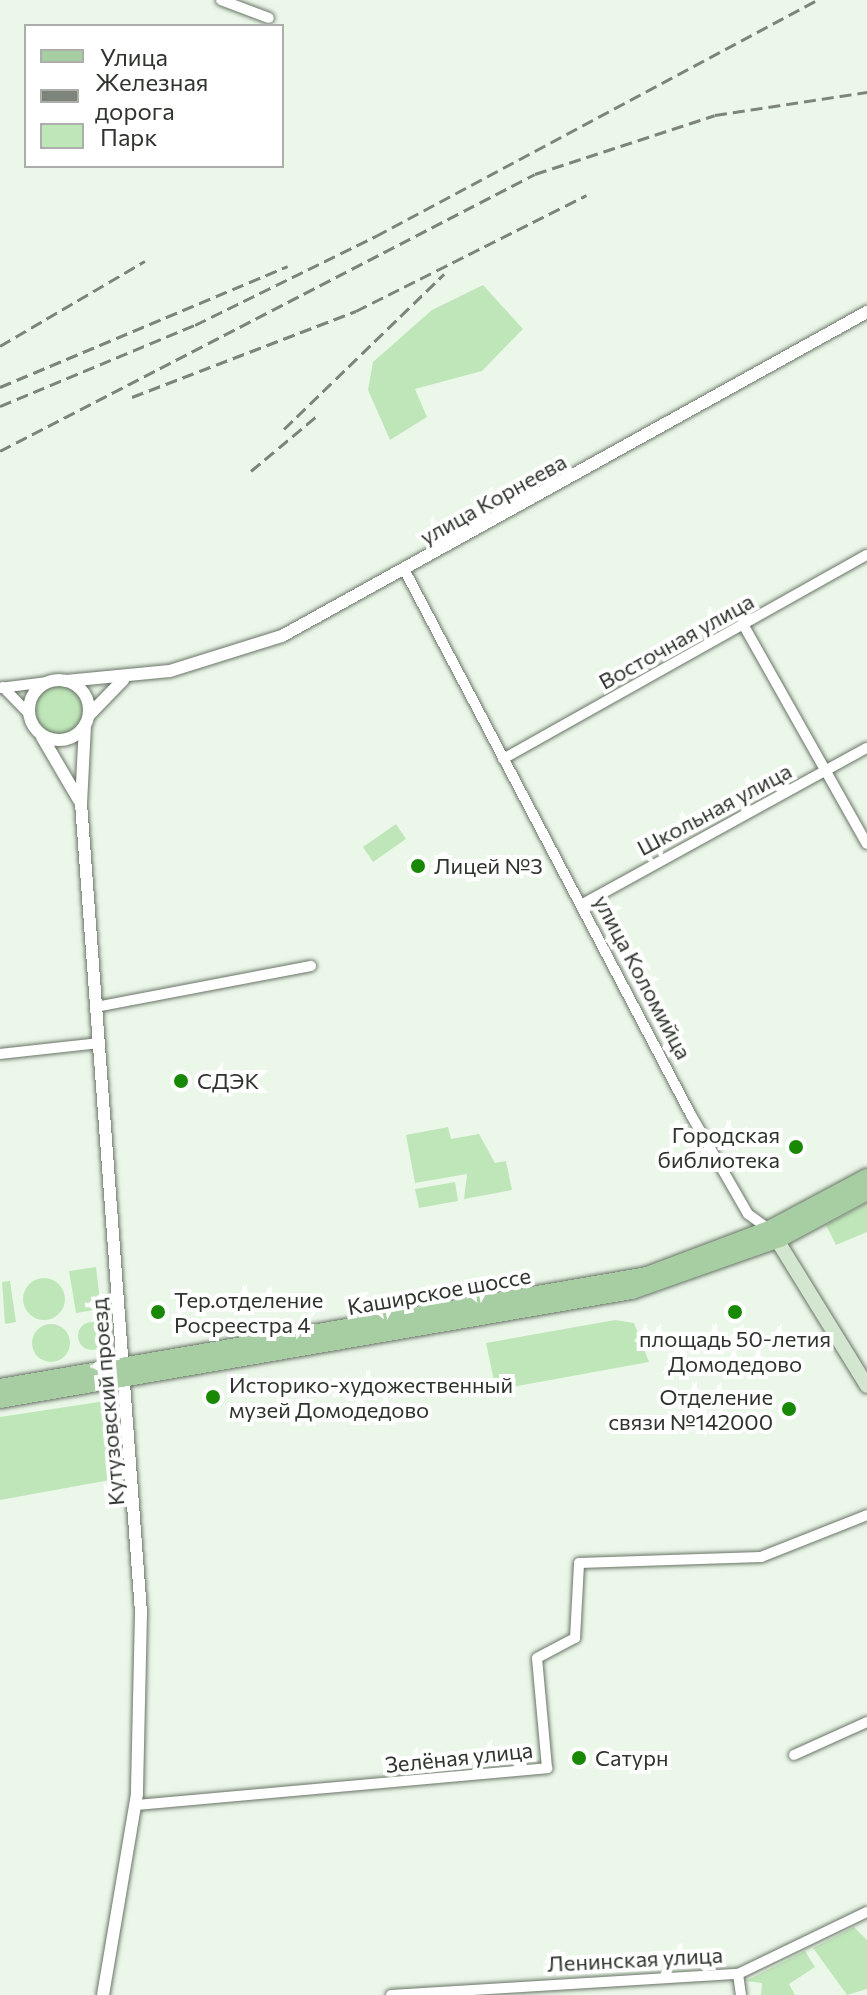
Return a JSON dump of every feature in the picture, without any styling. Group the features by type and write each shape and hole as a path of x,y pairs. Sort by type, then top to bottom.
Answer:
{"main road":[{"name":"Каширское шоссе","path":"774,1234 867,1177"},
{"name":"Каширское шоссе","path":"0,1400 126,1373 601,1285 678,1265 774,1234 867,1192"},
{"name":"улица Коломийца","path":"774,1234 867,1386"},
{"name":"Каширское шоссе","path":"0,1387 126,1373"}],"street":[{"path":"221,0 269,18"},
{"name":"улица Корнеева","path":"66,681 123,680 263,644 405,571 867,312"},
{"name":"Восточная улица","path":"503,759 867,555"},
{"name":"улица Коломийца","path":"405,571 748,1214 774,1234"},
{"path":"744,626 867,844"},
{"path":"41,735 65,740 123,680"},
{"path":"2,688 66,681 85,696 87,720"},
{"path":"29,714 32,696 48,682"},
{"path":"2,688 29,714 81,803"},
{"name":"Кутузовский проезд","path":"87,720 81,803 126,1373 141,1613 136,1805 103,1995"},
{"name":"Школьная улица","path":"581,905 867,748"},
{"path":"96,1007 311,966"},
{"path":"0,1054 99,1043"},
{"name":"Зелёная улица","path":"136,1805 547,1768 537,1658 575,1638 579,1563 761,1557 867,1515"},
{"path":"794,1755 867,1722"},
{"name":"Ленинская улица","path":"391,1995 738,1974 867,1912"},
{"path":"738,1974 741,1995"}],"green space":[{"path":"483,285 523,329 482,371 415,389 427,417 390,440 368,390 373,362 432,310"},
{"path":"59,685 76,693 84,710 76,727 59,735 42,727 34,710 42,693"},
{"path":"396,824 406,839 373,862 363,847"},
{"path":"448,1127 451,1139 479,1134 495,1163 506,1161 512,1190 464,1199 467,1174 415,1183 406,1135"},
{"path":"455,1182 458,1201 419,1208 415,1189"},
{"path":"867,1203 867,1232 836,1245 826,1225"},
{"path":"96,1267 101,1309 76,1313 69,1271"},
{"path":"44,1278 59,1284 65,1299 59,1314 44,1320 29,1314 23,1299 29,1284"},
{"path":"10,1281 16,1322 5,1324 2,1282"},
{"path":"615,1320 634,1323 649,1362 496,1390 486,1343"},
{"path":"92,1322 102,1326 106,1336 102,1346 92,1350 82,1346 78,1336 82,1326"},
{"path":"51,1324 64,1330 70,1343 64,1356 51,1362 38,1356 32,1343 38,1330"},
{"path":"112,1400 121,1478 0,1500 0,1417"},
{"path":"854,1927 867,1940 867,1989 847,1995 813,1948"},
{"path":"805,1951 815,1967 789,1984 795,1995 761,1995 762,1983 746,1981"}],"railway":[{"path":"0,406 195,325 376,236 817,0"},
{"path":"0,451 535,174 715,115 867,92"},
{"path":"132,397 356,311 587,195"},
{"path":"0,346 145,261"},
{"path":"0,387 288,266"},
{"path":"284,429 444,274"},
{"path":"251,471 318,415"}],"place":[{"name":"Лицей №3","path":"418,866"},
{"name":"СДЭК","path":"181,1081"},
{"name":"Городская библиотека","path":"796,1147"},
{"name":"Тер.отделение Росреестра 4","path":"158,1312"},
{"name":"площадь 50-летия Домодедово","path":"735,1312"},
{"name":"Историко-художественный музей Домодедово","path":"213,1397"},
{"name":"Отделение связи №142000","path":"789,1409"},
{"name":"Сатурн","path":"579,1758"}]}
